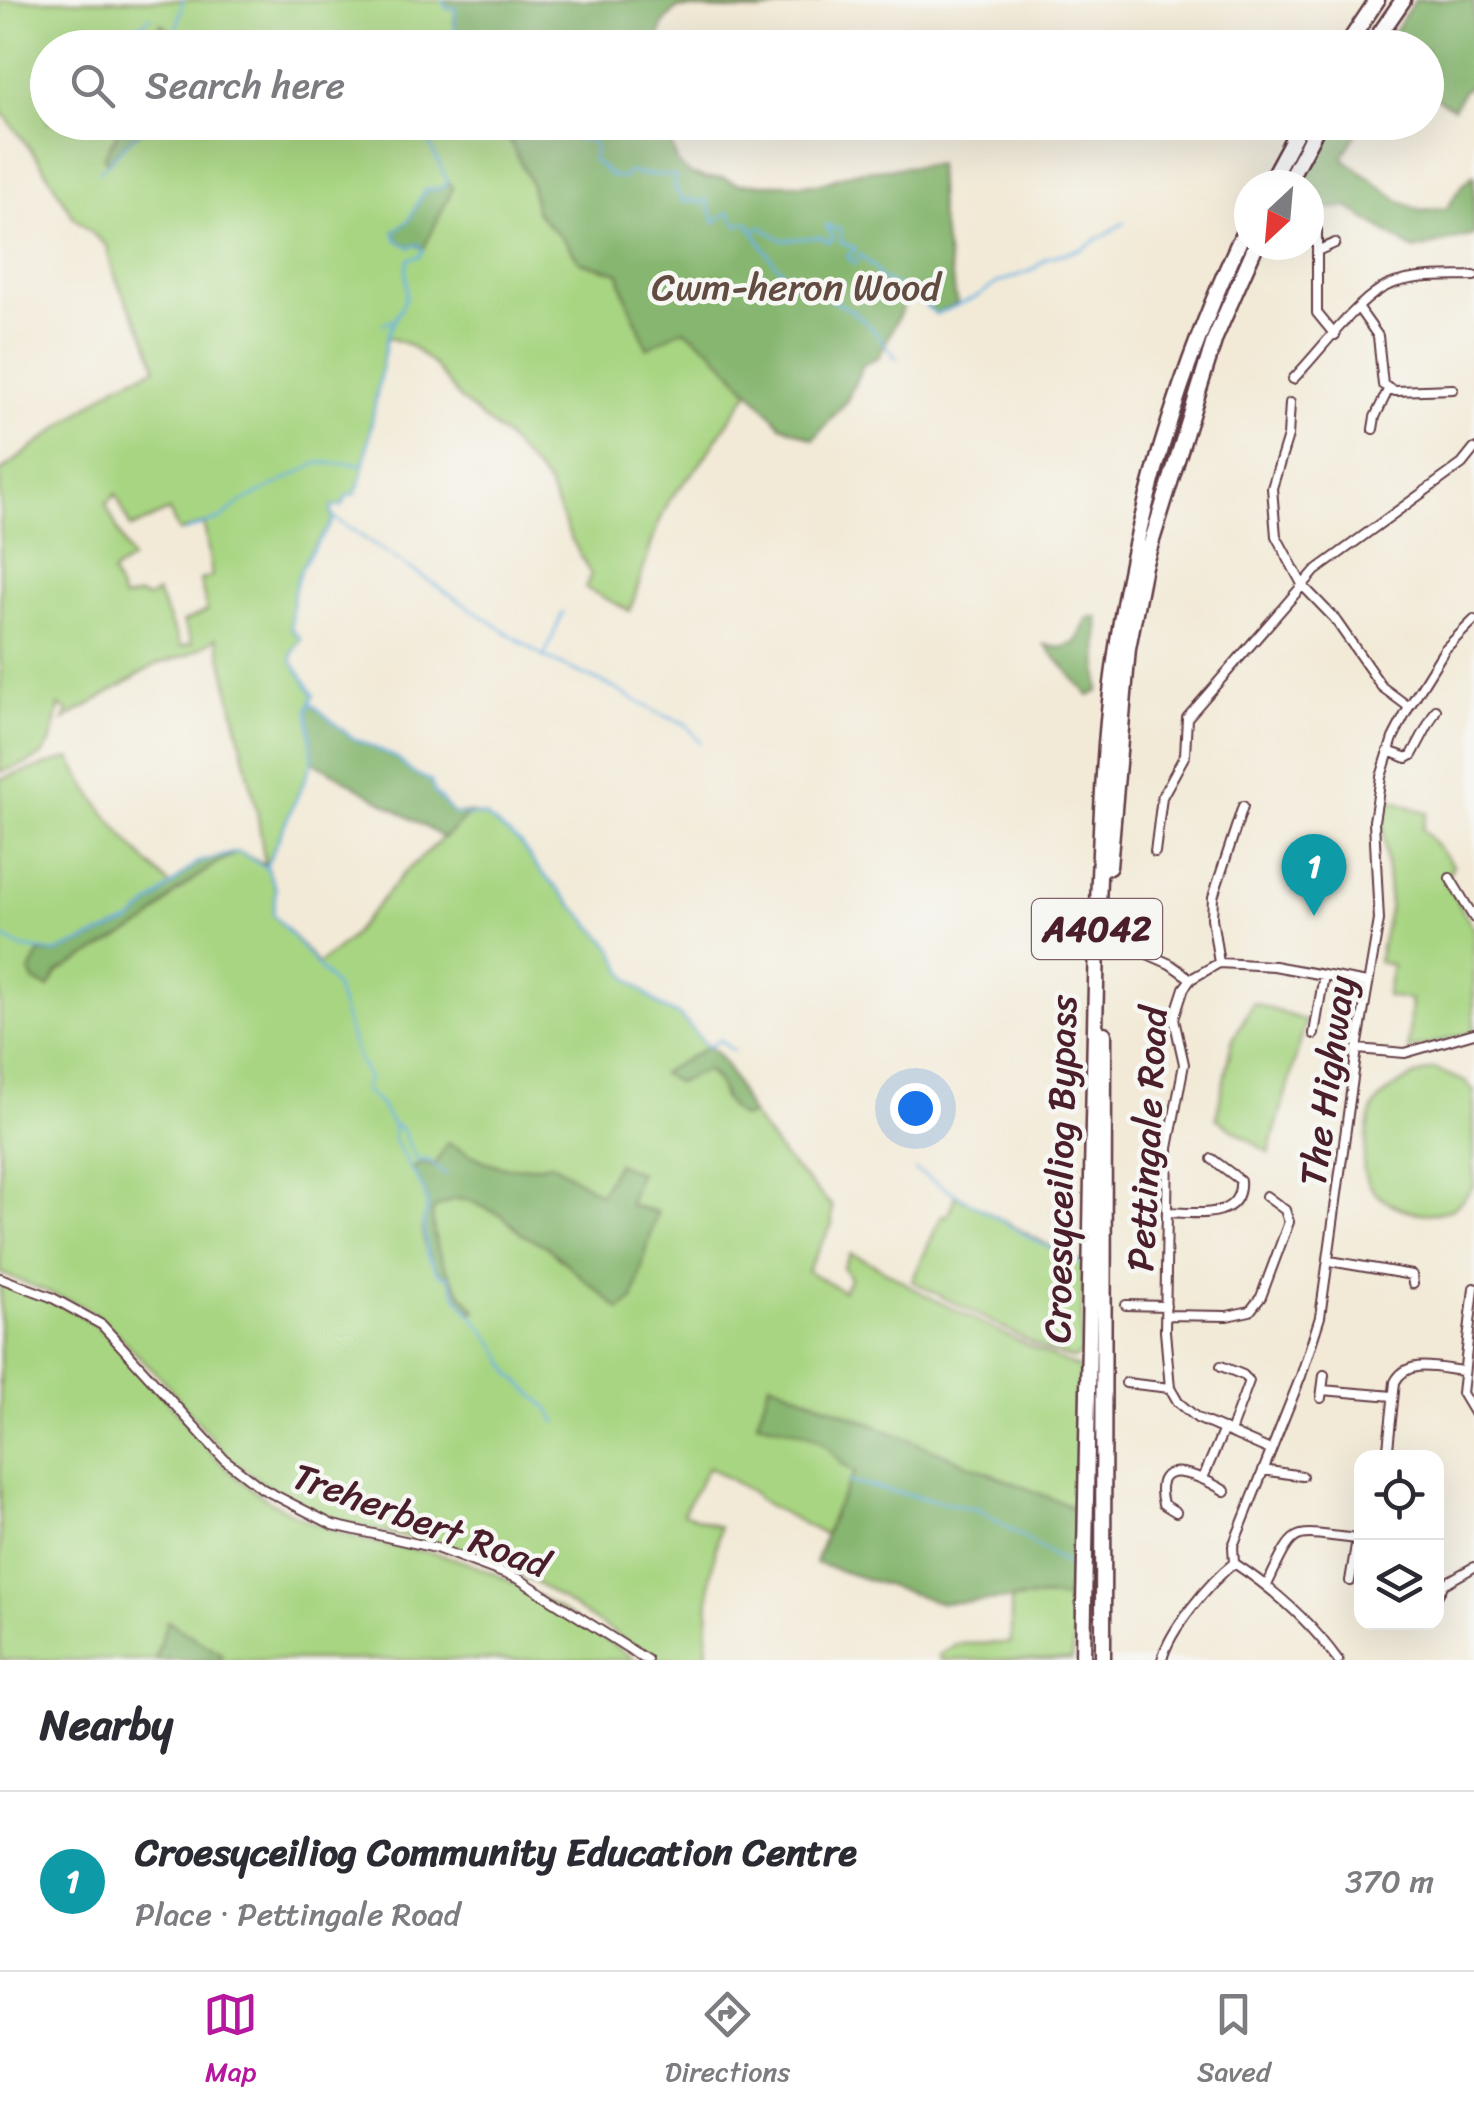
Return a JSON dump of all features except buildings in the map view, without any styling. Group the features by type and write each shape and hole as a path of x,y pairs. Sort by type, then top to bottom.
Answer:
{"highway":[{"path":"1358,30 1377,0"},
{"path":"1382,30 1403,0"},
{"path":"1276,170 1292,140"},
{"path":"1294,170 1310,140"},
{"name":"Croesyceiliog Bypass","path":"1083,1660 1097,927 1106,742 1119,643 1147,497 1190,358 1234,256"},
{"name":"Croesyceiliog Bypass","path":"1103,1660 1105,929 1128,648 1144,566 1184,435 1216,338 1250,260"}],"street":[{"path":"1324,248 1335,244"},
{"path":"1317,260 1317,313 1335,335"},
{"path":"1293,380 1383,288 1404,281 1474,276"},
{"path":"1359,309 1378,336 1383,385 1395,391 1452,389"},
{"path":"1374,429 1374,416 1389,388"},
{"path":"1290,402 1288,436 1272,488 1276,536 1303,586 1334,618 1382,687 1410,706"},
{"path":"1156,852 1162,797 1185,754 1186,718 1326,562 1462,464 1474,449"},
{"name":"The Highway","path":"1234,1562 1234,1546 1320,1316 1367,983 1380,920 1376,802 1388,751 1446,648 1474,620"},
{"path":"1388,751 1412,756 1436,710"},
{"path":"1219,964 1213,897 1243,806"},
{"path":"1450,878 1474,918"},
{"name":"Pettingale Road","path":"1136,949 1192,978"},
{"name":"Pettingale Road","path":"1170,1388 1166,1311 1168,1148 1184,1064 1174,1018 1184,988 1192,978 1219,964 1248,963 1367,983"},
{"path":"1314,1034 1324,974"},
{"path":"1357,1049 1406,1053 1474,1033"},
{"path":"1168,1212 1226,1210 1240,1182 1218,1170 1212,1159"},
{"path":"1166,1311 1227,1316 1250,1312 1262,1297 1290,1222 1285,1210 1268,1198 1264,1208"},
{"path":"1330,1262 1412,1275 1413,1284"},
{"name":"Treherbert Road","path":"0,1278 51,1297 102,1324 224,1459 263,1490 333,1525 436,1548 519,1578 647,1660"},
{"path":"1474,1288 1462,1393 1474,1412"},
{"name":"Pettingale Road","path":"1126,1306 1166,1311"},
{"path":"1202,1478 1249,1381 1220,1366"},
{"path":"1388,1450 1399,1375 1412,1366 1464,1370"},
{"path":"1324,1374 1321,1394 1394,1396"},
{"path":"1126,1383 1170,1388 1185,1408 1270,1450"},
{"path":"1262,1470 1302,1476"},
{"path":"1176,1512 1162,1504 1162,1480 1180,1472 1225,1490"},
{"path":"1267,1586 1290,1539 1298,1534 1357,1539 1350,1581"},
{"path":"1162,1660 1164,1650 1198,1600 1234,1562 1303,1617 1338,1660"},
{"path":"1444,1584 1474,1567"}],"green space":[{"path":"0,0 443,0 446,8 456,8 454,23 461,30 30,30 30,140 113,140 104,156 130,140 509,140 531,184 535,209 544,221 580,262 619,273 647,348 683,328 711,349 749,391 700,464 670,499 630,611 585,588 591,575 547,483 505,437 460,399 433,364 410,345 387,337 362,477 355,494 347,496 342,506 333,506 334,518 311,551 295,588 291,628 301,639 292,661 314,695 308,710 313,761 266,866 276,889 273,914 318,964 348,940 404,873 470,813 485,816 520,843 536,866 612,947 627,977 661,1007 680,1016 708,1047 662,1074 687,1080 706,1070 719,1084 723,1099 743,1117 751,1114 786,1160 832,1206 832,1225 807,1271 843,1291 850,1278 843,1267 850,1254 963,1314 1080,1369 1079,1510 905,1439 762,1409 757,1422 813,1436 855,1472 825,1535 708,1467 683,1513 720,1527 710,1579 706,1660 656,1660 530,1579 456,1548 323,1516 274,1491 229,1459 162,1379 103,1320 83,1306 0,1273 0,779 70,758 116,826 171,886 132,921 56,953 49,987 56,973 148,922 175,893 215,864 238,852 265,865 257,811 217,638 188,655 155,665 64,720 68,711 59,706 53,735 44,752 0,772 0,472 118,384 156,368 145,336 116,279 107,246 74,218 41,163 0,109","holes":["448,182 423,249 394,231","116,494 131,528 169,511 179,532 204,524 212,576 200,580 207,611 183,622 192,643 181,647 157,593 148,598 139,595 123,599 112,573 131,560 106,504","448,1144 497,1166 519,1168 551,1163 600,1194 639,1173 629,1205 657,1213 620,1309 546,1246 522,1234 503,1216 468,1200 453,1199 433,1209 433,1222 446,1268 466,1299 457,1296 450,1278 427,1255 428,1209 424,1190"]},
{"path":"443,0 821,0 761,11 677,8 661,30 455,30 456,8 446,8"},
{"path":"1415,0 1474,0 1474,83 1464,90 1453,108 1444,102 1444,30 1395,30"},
{"path":"114,140 130,140 107,163 104,156"},
{"name":"Cwm-heron Wood","path":"509,140 672,140 678,164 690,174 724,178 738,184 818,184 854,172 937,164 939,213 957,304 936,314 920,300 908,297 879,356 863,365 847,400 814,439 781,425 711,349 684,329 647,348 619,273 580,262 535,209 531,184"},
{"path":"1323,140 1353,140 1344,159 1401,202 1420,211 1447,208 1474,175 1474,235 1414,250 1348,207 1324,209 1324,170 1306,170"},
{"path":"448,182 453,188 423,250 419,244 410,247 397,240 394,231 408,222 425,190 441,188"},
{"path":"1098,617 1099,691 1089,696 1045,645 1060,648 1076,643 1088,618"},
{"path":"311,703 351,737 397,758 411,772 431,781 434,792 454,814 470,813 444,838 313,761 308,710"},
{"path":"1386,798 1427,813 1422,829 1453,865 1445,881 1474,929 1474,1032 1408,1050 1411,1000 1386,996 1392,965 1378,962 1390,905 1383,826"},
{"path":"238,852 175,893 148,922 57,973 49,988 34,981 30,971 40,952 56,953 132,921 196,863"},
{"path":"1253,1003 1306,1021 1269,1153 1216,1118 1232,1041"},
{"path":"708,1047 727,1067 751,1114 743,1118 735,1113 707,1070 677,1083 661,1073"},
{"path":"1434,1069 1466,1082 1474,1091 1474,1186 1450,1209 1423,1213 1398,1207 1377,1195 1365,1176 1364,1160 1370,1120 1379,1100 1402,1083"},
{"path":"447,1143 497,1165 519,1168 551,1163 600,1194 617,1163 639,1173 629,1205 657,1212 633,1300 620,1310 546,1246 522,1234 503,1216 468,1200 453,1199 433,1210 435,1238 450,1276 476,1310 472,1313 457,1296 450,1279 437,1270 428,1256 423,1231 427,1202 412,1169 422,1163 434,1166"},
{"path":"956,1195 1083,1264 1081,1354 1073,1359 1044,1349 912,1281 942,1215 947,1216"},
{"path":"0,1283 59,1304 91,1322 135,1362 215,1456 275,1504 345,1534 449,1557 499,1576 546,1601 636,1660 220,1660 221,1654 168,1621 155,1660 0,1660"},
{"path":"770,1382 1079,1510 1077,1599 942,1603 815,1563 834,1511 855,1472 812,1436 757,1422"},
{"path":"1077,1599 1072,1660 940,1660 939,1655 956,1644 1011,1643 1011,1600"},
{"path":"167,1621 222,1654 221,1660 155,1660"}],"waterway":[{"path":"177,30 183,0"},
{"path":"443,0 446,8 456,8 455,30"},
{"path":"136,30 151,17"},
{"path":"99,172 130,140"},
{"path":"589,140 596,148 592,159 611,176 624,178 628,172 676,177 674,186 684,202 693,199 699,204 706,199 715,222 729,212 738,225 748,222 753,231 760,226 782,240 821,237 829,242 833,238 826,225 841,231 841,242 856,249 847,256 855,264 860,255 876,269 878,276 936,314 977,297 997,283 1033,270 1046,258 1081,249 1124,223"},
{"path":"428,141 448,182 441,188 425,190 408,222 394,231 397,240 410,247 419,244 423,250 420,256 409,259 406,294 387,337 362,477 355,494 347,496 342,506 333,506 334,518 302,566 294,592 291,628 301,639 292,661 314,695 308,710 313,761 266,867 276,889 273,914 335,986 368,1079 364,1089 393,1125 394,1140 424,1190 428,1209 423,1223 427,1255 439,1274 450,1278 457,1296 497,1347 513,1376 549,1409 557,1423"},
{"path":"753,231 782,271 861,318 897,359"},
{"path":"383,324 391,320"},
{"path":"185,531 222,518 237,505 318,463 361,464"},
{"path":"334,518 544,657 686,724 700,742"},
{"path":"544,657 563,612"},
{"path":"311,703 351,737 397,758 411,772 431,781 434,792 454,814 485,816 520,843 536,866 612,947 627,977 661,1007 680,1016 708,1047 720,1040 733,1051"},
{"path":"0,935 22,948 56,953 132,921 196,863 238,852 265,867"},
{"path":"395,1126 401,1128 417,1161 428,1160 446,1175"},
{"path":"915,1170 1083,1264"},
{"path":"848,1482 979,1510 1076,1570"}],"place":[{"name":"Croesyceiliog Community Education Centre","path":"1314,916"}]}
